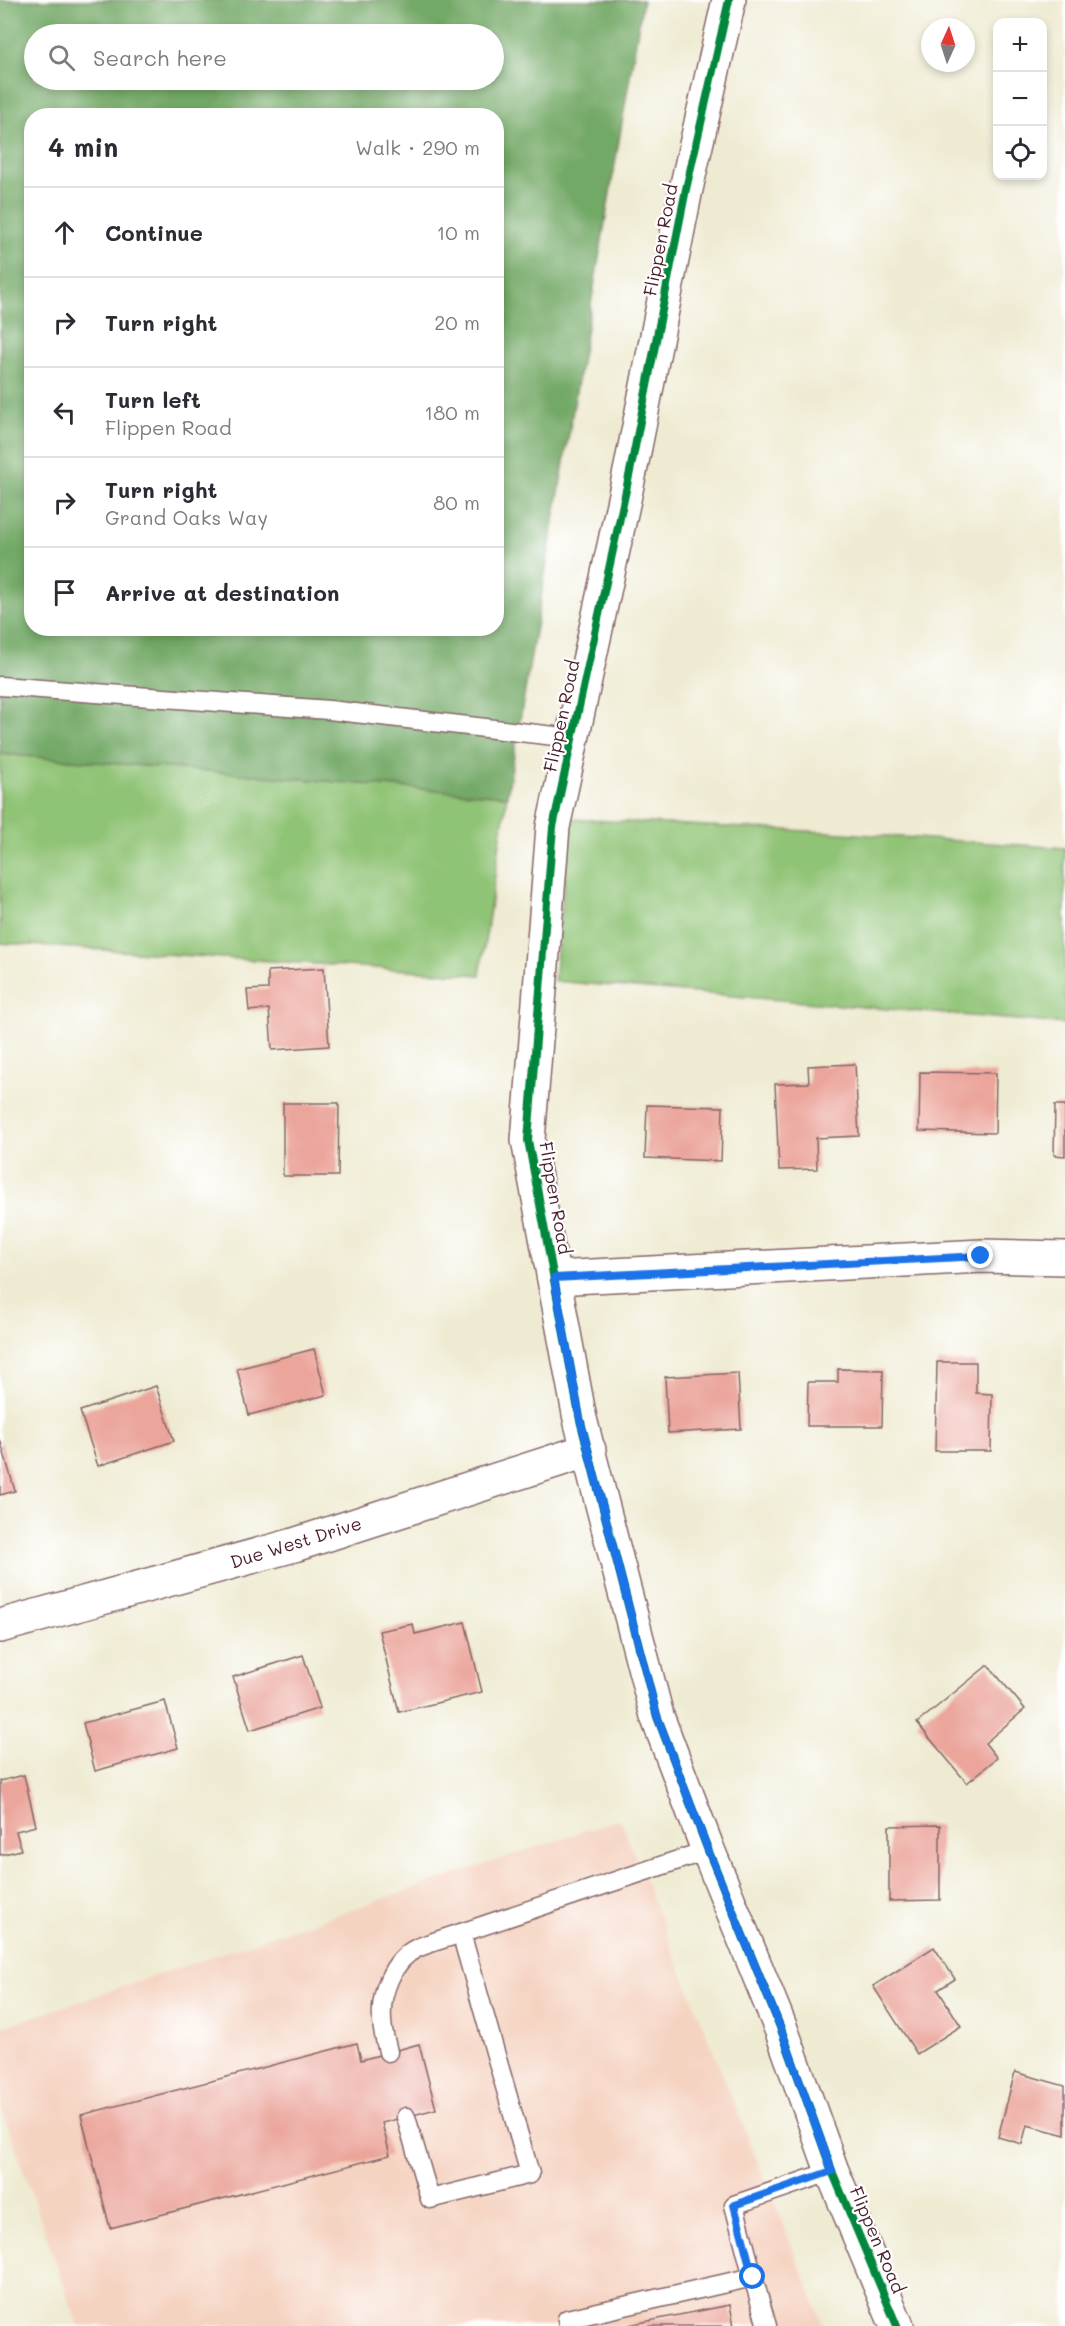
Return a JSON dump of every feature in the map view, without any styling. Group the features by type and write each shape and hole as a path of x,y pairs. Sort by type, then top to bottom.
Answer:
{"street":[{"name":"Flippen Road","path":"729,0 686,189 631,467 553,827 528,1140 580,1419 657,1716 708,1850 781,2029 832,2171 897,2326"},
{"path":"554,1278 981,1256 1065,1258"},
{"name":"Due West Drive","path":"0,1626 294,1545 589,1450"}],"lane":[{"path":"0,686 329,710 572,738"},
{"path":"388,2052 382,2020 384,1995 401,1958 416,1948 708,1850"},
{"path":"406,2117 430,2199 531,2174 461,1933"},
{"path":"766,2326 734,2205 832,2171"},
{"path":"568,2326 567,2319 753,2277"}],"shaded area":[{"path":"620,1819 824,2326 78,2326 0,2104 0,2028"}],"green space":[{"path":"0,0 643,0 507,796 0,754"},
{"path":"0,754 507,796 480,975 0,943"},
{"path":"571,819 827,832 1065,848 1065,1024 554,981"}],"building":[{"path":"324,968 329,1046 272,1050 269,1009 249,1011 247,990 268,989 268,971"},
{"path":"855,1064 859,1136 816,1138 817,1169 779,1170 775,1084 809,1083 808,1066"},
{"path":"920,1072 996,1073 995,1133 919,1131"},
{"path":"283,1103 339,1103 338,1176 283,1176"},
{"path":"647,1105 723,1107 721,1161 645,1158"},
{"path":"1055,1105 1065,1105 1065,1156 1054,1155"},
{"path":"314,1349 326,1395 249,1415 237,1369"},
{"path":"937,1362 976,1362 976,1393 992,1394 991,1451 935,1451"},
{"path":"838,1369 883,1370 882,1426 807,1426 808,1382 838,1382"},
{"path":"738,1373 741,1429 668,1433 665,1377"},
{"path":"156,1386 174,1441 98,1466 80,1411"},
{"path":"0,1439 15,1491 0,1495"},
{"path":"465,1622 482,1692 399,1712 379,1631 413,1624 415,1634"},
{"path":"303,1655 320,1708 250,1730 233,1677"},
{"path":"988,1665 1025,1709 985,1743 997,1758 967,1783 917,1723"},
{"path":"165,1701 178,1748 95,1771 83,1723"},
{"path":"24,1775 36,1826 16,1831 21,1850 0,1855 0,1781"},
{"path":"940,1825 940,1900 889,1901 889,1826"},
{"path":"934,1947 955,1979 938,1990 961,2026 917,2054 873,1986"},
{"path":"357,2043 361,2060 419,2044 436,2109 382,2123 390,2155 110,2228 81,2115"},
{"path":"1015,2072 1065,2086 1065,2135 1027,2125 1022,2144 998,2137"},
{"path":"730,2305 734,2326 628,2326 628,2325"}],"cycle path":[{"path":"729,0 686,189 631,467 553,827 528,1140 580,1419 657,1716 708,1850 781,2029 832,2171 897,2326"}],"route":[{"path":"753,2277 734,2205 832,2171 781,2029 708,1850 657,1716 580,1419 554,1278 981,1256"}]}
